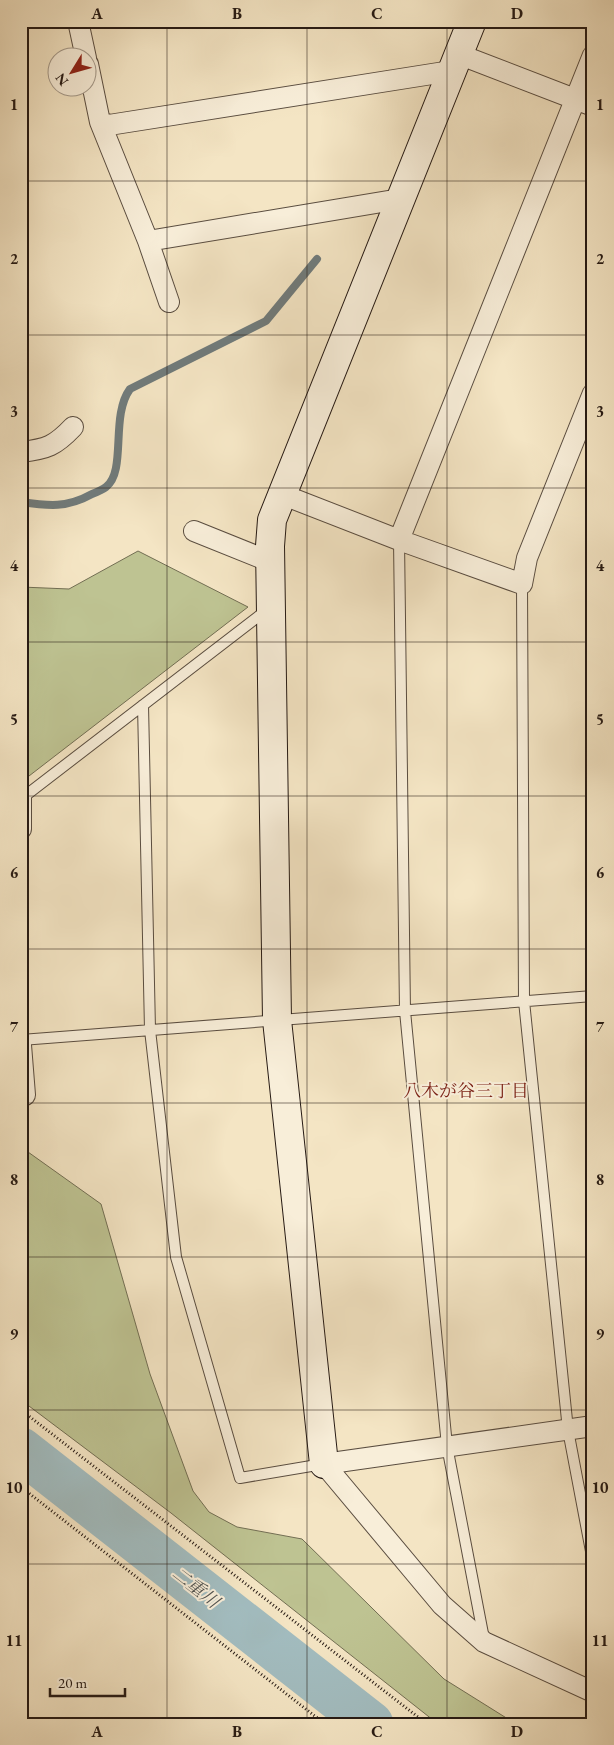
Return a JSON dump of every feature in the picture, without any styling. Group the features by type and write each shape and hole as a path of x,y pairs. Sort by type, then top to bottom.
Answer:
{"street":[{"path":"78,21 84,48"},
{"path":"472,21 272,520 277,1020 324,1464 442,1605 484,1642 593,1692"},
{"path":"399,540 584,103 593,55"},
{"path":"100,122 110,125 455,63 584,103"},
{"path":"95,98 100,122 170,302"},
{"path":"148,242 400,199"},
{"path":"281,494 399,540 522,584 527,558 593,393"},
{"path":"21,452 42,450 58,443 73,428"},
{"path":"194,531 271,562"},
{"path":"21,829 22,798"},
{"path":"21,1046 25,1094"},
{"path":"324,1464 593,1426"}],"lane":[{"path":"399,540 404,1010 447,1446 484,1642"},
{"path":"522,584 524,1001 568,1430 593,1562"},
{"path":"22,798 272,606"},
{"path":"143,705 150,1030 176,1257 240,1478 324,1464"},
{"path":"21,1040 593,996"}],"path":[{"path":"21,1410 427,1724"},
{"path":"21,1487 325,1724"}],"green space":[{"path":"138,551 248,607 29,776 21,776 21,587 69,589"},
{"path":"21,1147 101,1204 150,1374 193,1491 209,1512 237,1527 302,1539 444,1679 516,1724 438,1724 171,1513 21,1400"}],"waterway":[{"path":"21,502 49,505 66,504 83,499 106,487 116,469 121,413 124,400 130,389 266,321 317,259"},
{"name":"二重川","path":"21,1450 371,1724"}],"district":[{"name":"八木が谷三丁目","path":"466,1090"}]}
